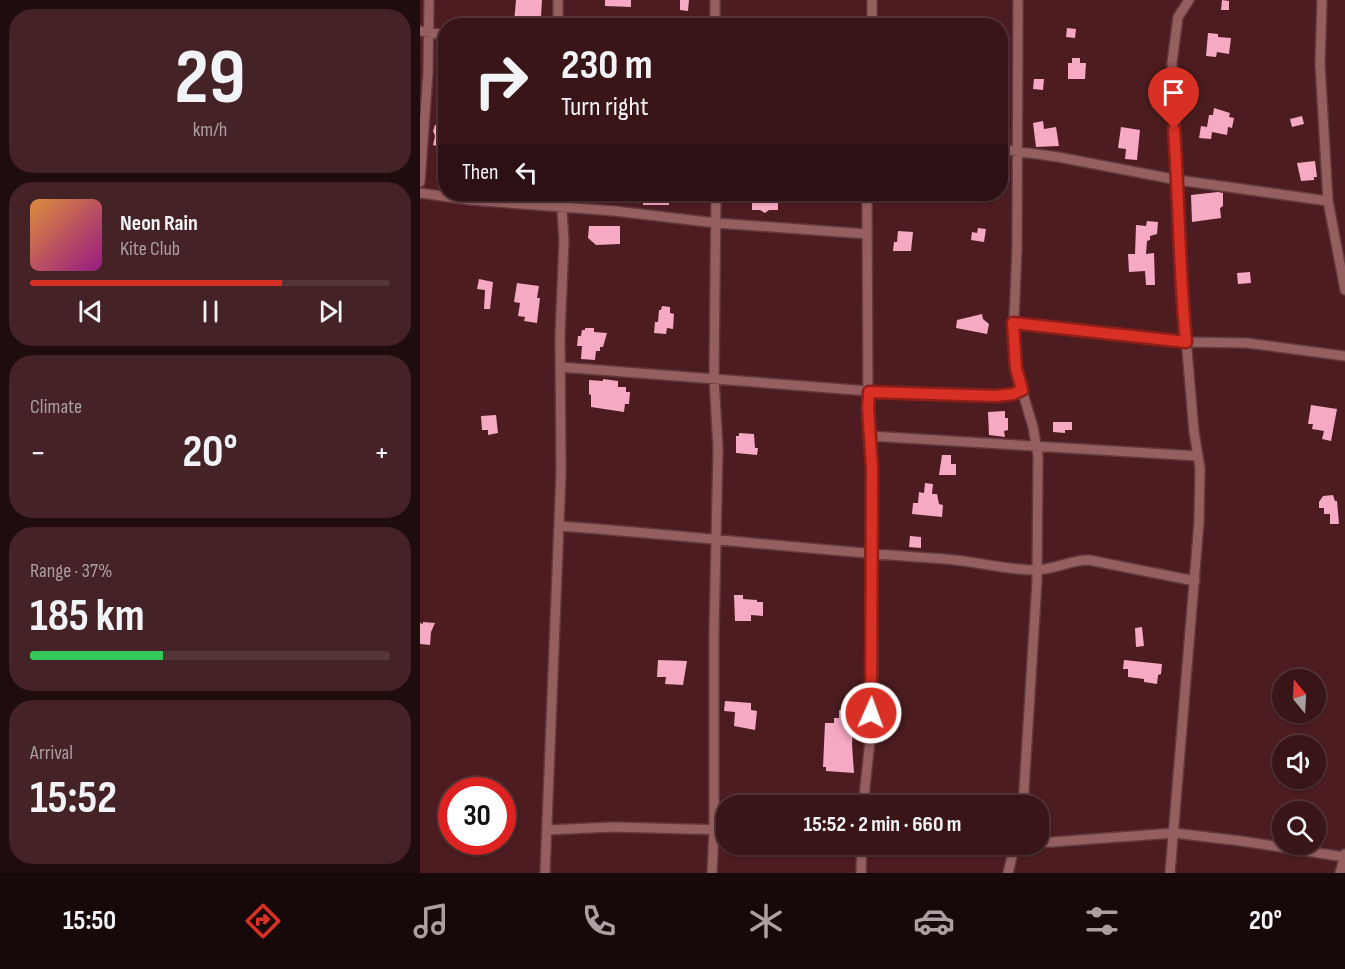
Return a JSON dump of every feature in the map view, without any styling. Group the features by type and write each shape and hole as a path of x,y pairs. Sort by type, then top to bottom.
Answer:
{"street":[{"path":"420,182 428,73 424,32 429,0"},
{"path":"558,0 558,18"},
{"path":"715,0 715,18"},
{"path":"872,0 872,18"},
{"path":"1018,0 1017,249 1013,323 1016,368 1037,446 1037,571 1024,795"},
{"path":"1170,873 1199,522 1200,468 1182,292 1172,63 1178,17 1189,0"},
{"path":"1322,0 1320,64 1328,201 1345,290"},
{"path":"1008,150 1058,157 1178,180 1328,201"},
{"path":"420,193 438,196"},
{"path":"483,201 615,211 716,223 867,234"},
{"path":"545,873 561,473 560,367 564,241 562,201"},
{"path":"712,873 718,448 714,378 716,201"},
{"path":"864,795 873,677 867,201"},
{"path":"1013,323 1186,342 1247,343 1345,356"},
{"path":"560,367 869,392 996,396 1013,394 1022,390"},
{"path":"870,436 1198,456"},
{"path":"559,526 948,560 1037,571 1075,560 1089,560 1195,581"},
{"path":"547,830 613,827 714,830"},
{"path":"1049,842 1174,833 1345,856 1340,873"},
{"path":"861,873 862,855"},
{"path":"1008,873 1011,855"}],"building":[{"path":"516,0 542,0 541,17 514,18"},
{"path":"605,0 631,0 631,7 605,6"},
{"path":"680,0 689,0 688,11 680,10"},
{"path":"1222,0 1229,1 1229,10 1221,10"},
{"path":"1067,28 1076,29 1075,38 1066,37"},
{"path":"1208,33 1231,38 1229,54 1217,52 1216,57 1206,56"},
{"path":"1072,58 1080,58 1080,63 1086,63 1085,79 1068,79 1068,63 1072,63"},
{"path":"1034,79 1044,79 1043,90 1033,89"},
{"path":"1214,108 1230,113 1229,117 1234,118 1232,128 1228,127 1227,135 1212,132 1211,139 1199,138 1201,126 1207,127 1209,115 1213,115"},
{"path":"1302,116 1304,124 1292,127 1290,119"},
{"path":"1043,121 1044,129 1056,127 1059,146 1036,147 1033,123"},
{"path":"438,124 438,146 433,145 435,125"},
{"path":"1121,127 1140,130 1137,160 1125,159 1126,149 1118,148"},
{"path":"1315,161 1317,177 1314,177 1314,180 1301,181 1297,163"},
{"path":"1223,193 1221,218 1192,222 1191,195"},
{"path":"643,201 669,201 669,205 643,205"},
{"path":"752,201 778,201 778,210 769,210 765,213 752,210"},
{"path":"1147,221 1158,222 1157,234 1150,236 1150,240 1147,241 1146,254 1154,253 1155,285 1146,285 1145,271 1129,272 1128,254 1135,254 1136,225 1146,226"},
{"path":"589,226 620,226 620,244 596,245 588,238"},
{"path":"978,228 986,229 984,242 971,240 972,232 977,233"},
{"path":"898,231 913,232 911,251 893,251"},
{"path":"1250,272 1251,283 1238,284 1237,273"},
{"path":"479,279 493,282 490,309 484,309 485,290 477,289"},
{"path":"517,283 539,286 537,323 524,321 525,317 518,316 520,303 514,302"},
{"path":"662,306 670,307 670,313 674,314 673,329 667,328 666,334 654,333 655,322 658,322 659,310"},
{"path":"982,314 983,319 989,324 987,334 956,328 957,320"},
{"path":"585,328 594,328 594,332 607,333 603,347 600,347 600,351 596,351 595,360 581,359 582,346 577,346 578,336 581,336"},
{"path":"603,379 618,381 618,387 626,387 626,392 630,392 629,404 625,404 624,412 591,407 589,380 603,381"},
{"path":"1311,405 1337,409 1331,441 1322,439 1324,431 1312,429 1313,424 1308,424"},
{"path":"1005,411 1005,418 1008,418 1008,430 1004,431 1005,437 989,435 988,412"},
{"path":"496,415 498,433 488,435 488,430 482,430 481,416"},
{"path":"1053,422 1072,422 1072,430 1065,430 1065,433 1053,432"},
{"path":"739,433 754,434 755,448 758,448 757,455 736,453 736,436 739,436"},
{"path":"942,455 951,455 951,464 956,464 956,475 939,475"},
{"path":"925,483 933,484 932,494 937,494 939,504 943,505 942,517 912,514 913,503 918,503 919,492 924,493"},
{"path":"1333,495 1337,501 1339,524 1330,524 1330,514 1324,514 1324,508 1319,508 1319,502 1323,496"},
{"path":"910,536 921,537 921,548 909,547"},
{"path":"734,595 743,595 743,599 763,602 763,616 751,615 751,621 735,621"},
{"path":"423,622 435,623 431,632 430,645 420,644 420,623 423,624"},
{"path":"1142,627 1144,646 1136,647 1135,628"},
{"path":"658,660 687,661 683,685 665,684 666,677 657,677"},
{"path":"1124,660 1162,664 1157,684 1144,682 1144,679 1128,677 1128,669 1123,669"},
{"path":"725,701 751,703 751,710 757,711 755,730 734,726 735,712 724,711"},
{"path":"839,710 854,711 852,744 854,773 826,771 826,767 823,767 825,723 834,723 834,718 839,718"}],"route":[{"path":"871,713 873,677 872,468 869,392 996,396 1013,394 1022,390 1016,368 1013,323 1186,342 1174,129"}]}
